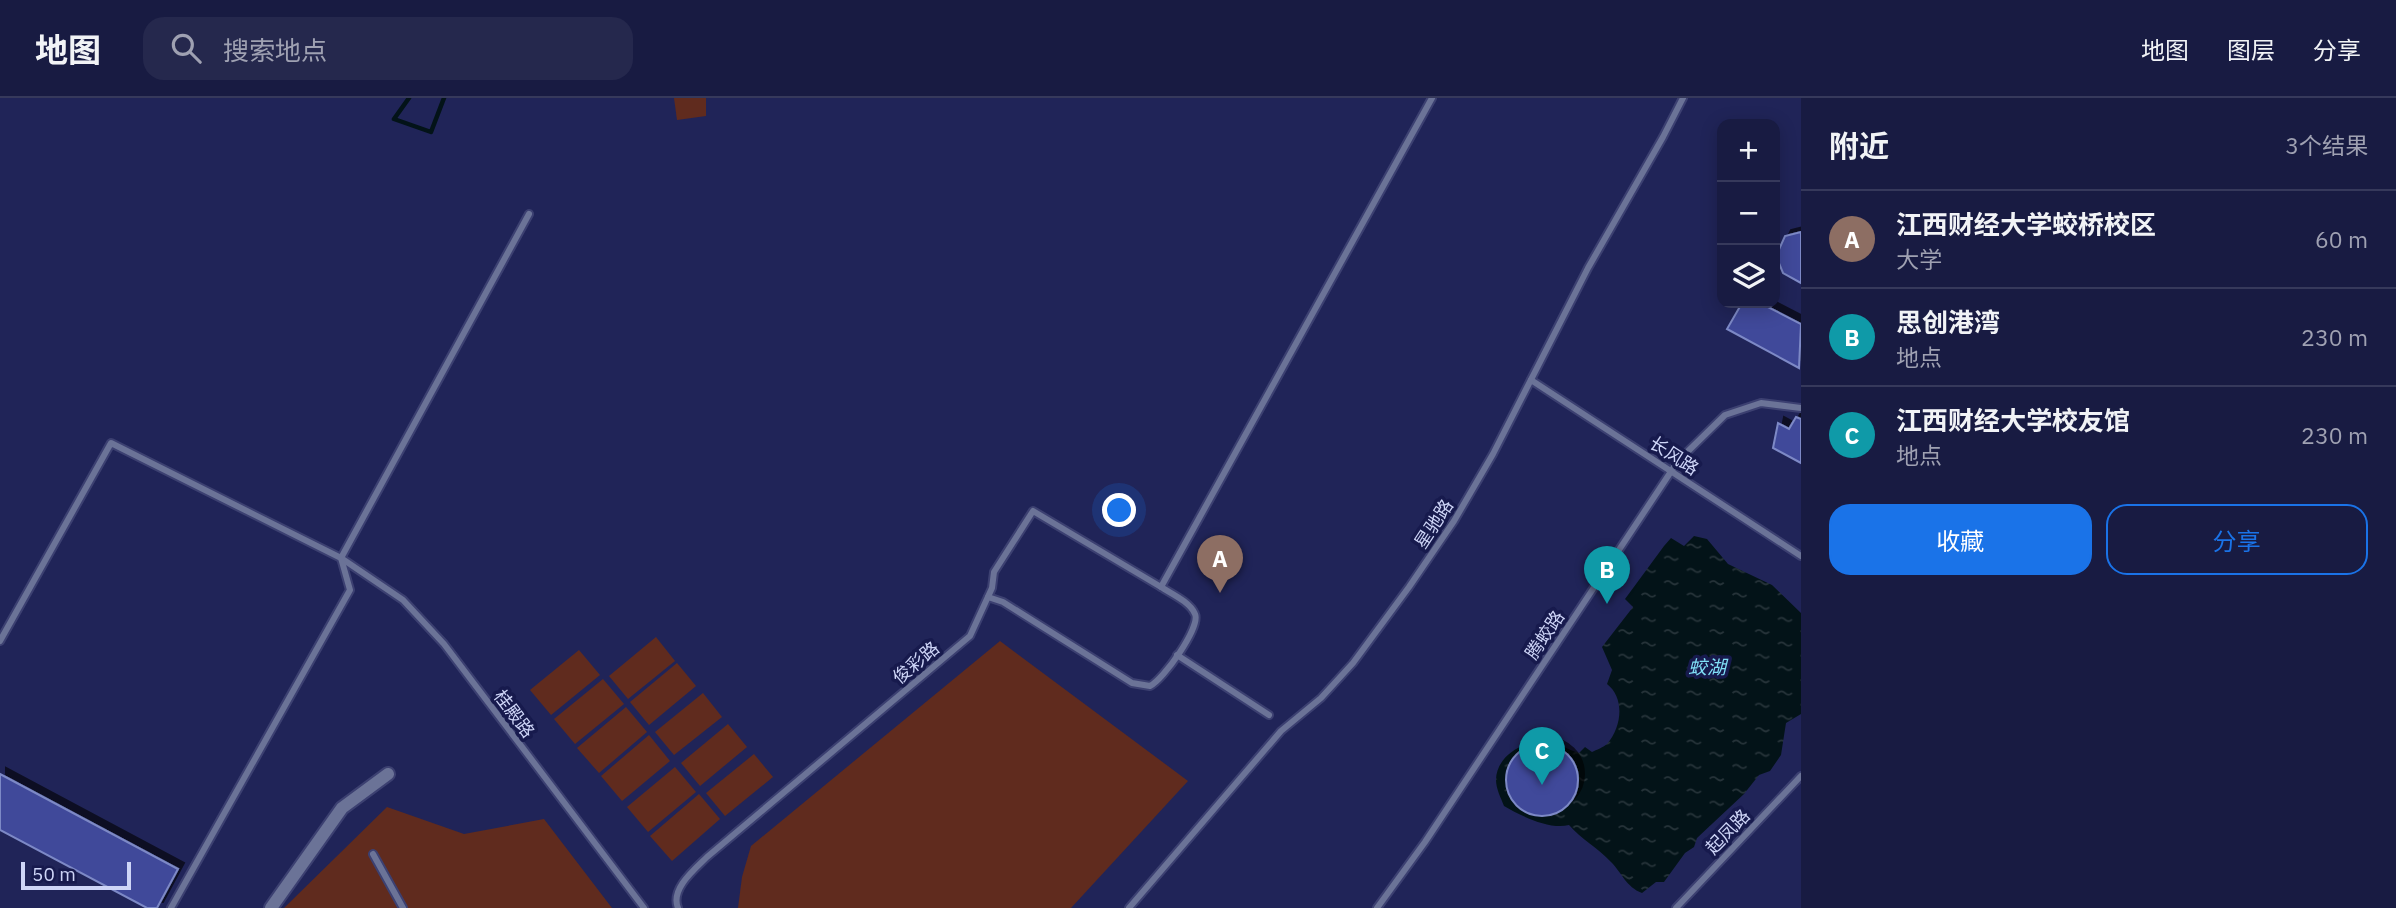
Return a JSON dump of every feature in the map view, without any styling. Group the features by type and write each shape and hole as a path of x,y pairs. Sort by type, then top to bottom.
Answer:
{"street":[{"path":"271,908 342,808 388,774"}],"lane":[{"path":"988,597 1003,602 1132,683 1150,686 1157,683 1197,620 1195,611 1161,587 1432,98"},
{"name":"星驰路","path":"1129,908 1281,731 1321,698 1353,663 1454,521 1588,268 1683,98"},
{"path":"171,908 350,590 341,558 529,215"},
{"name":"长风路","path":"1531,380 1801,556"},
{"name":"腾蛟路","path":"1377,908 1425,842 1678,461 1725,415 1761,403 1801,408"},
{"name":"桂殿路","path":"0,642 111,443 341,558 403,600 444,644 644,908"},
{"name":"俊彩路","path":"678,908 676,902 679,888 693,871 970,636 992,588 993,572 1033,511 1161,587"},
{"path":"1177,655 1269,715"},
{"name":"起凤路","path":"1676,908 1801,776"},
{"path":"373,854 403,908"}],"shaded area":[{"path":"674,98 706,98 706,116 677,120"},
{"path":"656,637 675,661 628,699 609,676"},
{"path":"1000,641 1188,781 1071,908 738,908 742,877 751,846"},
{"path":"579,650 600,675 551,715 530,690"},
{"path":"677,663 696,686 649,725 630,702"},
{"path":"603,679 624,704 575,744 554,719"},
{"path":"703,693 722,717 674,755 655,732"},
{"path":"626,707 647,732 599,773 577,748"},
{"path":"728,724 747,747 700,786 681,763"},
{"path":"649,735 670,761 622,801 601,776"},
{"path":"754,754 773,777 725,816 706,793"},
{"path":"675,767 696,792 648,832 627,807"},
{"path":"699,794 720,819 672,861 650,836"},
{"path":"387,807 464,834 544,819 612,908 284,908"}],"water":[{"name":"蛟湖","path":"1694,536 1707,539 1728,564 1772,585 1801,613 1801,714 1786,723 1781,755 1770,771 1759,775 1744,794 1697,838 1694,847 1685,853 1664,882 1656,882 1642,893 1632,887 1606,857 1569,825 1545,824 1504,806 1496,780 1497,771 1514,750 1531,743 1552,743 1579,753 1585,747 1592,752 1607,744 1616,729 1619,705 1613,690 1607,684 1612,670 1602,647 1633,607 1625,599 1664,546 1671,538 1684,546"}],"building":[{"path":"1801,232 1801,283 1783,273 1780,266 1780,247 1785,236"},
{"path":"1739,308 1770,308 1801,324 1799,368 1727,329"},
{"path":"1796,417 1801,419 1801,463 1773,448 1778,423 1789,429"},
{"path":"1542,744 1562,750 1572,760 1578,780 1572,800 1562,810 1542,816 1522,810 1512,800 1506,780 1512,760 1522,750"},
{"path":"0,774 178,869 157,908 147,908 0,830"}],"waterway":[{"path":"409,98 394,119 431,132 444,98"}],"place":[{"name":"江西财经大学蛟桥校区","path":"1220,593"},
{"name":"思创港湾","path":"1607,604"},
{"name":"江西财经大学校友馆","path":"1542,785"}]}
